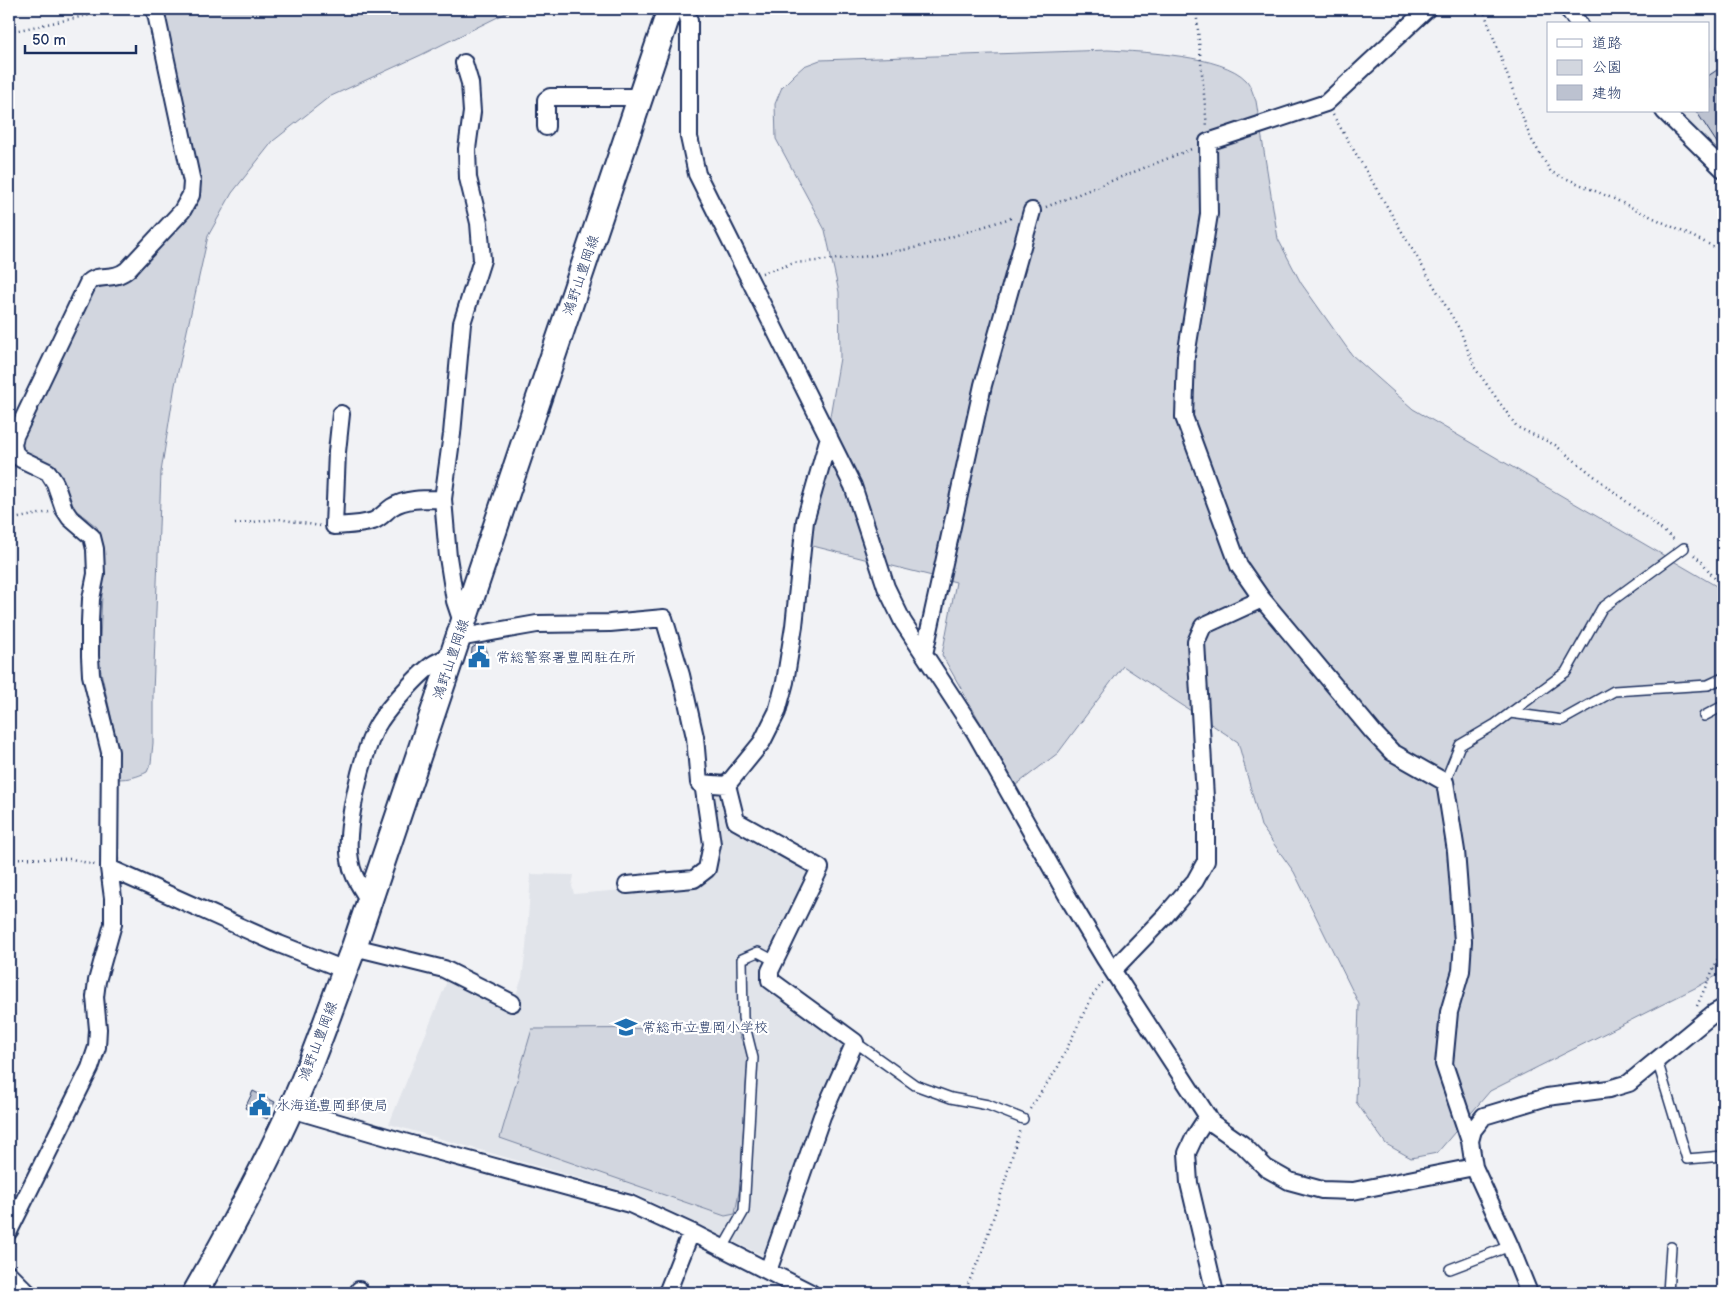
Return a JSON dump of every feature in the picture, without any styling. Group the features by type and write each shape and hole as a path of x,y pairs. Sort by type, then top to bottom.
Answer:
{"main road":[{"name":"鴻野山豊岡線","path":"195,1293 233,1226 291,1109 354,947 670,9"}],"street":[{"path":"9,1231 90,1068 97,1047 98,1029 95,997 97,981 113,924 113,898 109,868 110,752 91,676 90,656 91,599 96,574 95,548 92,537 70,518 64,509 55,483 48,472 22,459 15,453 14,444 15,436 88,283 92,279 120,275 127,270 182,211 191,195 192,182 155,9"},
{"path":"686,9 689,21 689,137 697,174 853,486 886,587 903,622 975,732 1072,904 1212,1123 1242,1144 1266,1168 1289,1180 1322,1190 1353,1191 1474,1168"},
{"path":"1427,9 1326,103 1208,142 1209,214 1186,356 1184,417 1239,566 1262,599 1373,732 1392,752 1445,782 1456,852 1463,942 1461,971 1449,1012 1444,1064 1470,1141 1474,1168 1510,1246 1529,1293"},
{"path":"1568,9 1578,22"},
{"path":"458,639 443,500 452,434 462,322 482,260 479,223 468,178 467,149 472,112 470,83 464,63"},
{"path":"546,127 546,100 550,97 640,98"},
{"path":"1665,112 1723,169"},
{"path":"924,654 983,385 1032,211"},
{"path":"341,414 337,452 334,526 375,520 393,506 406,502 443,500"},
{"path":"727,785 762,742 777,712 785,682 794,626 805,521 829,437"},
{"path":"1113,970 1195,881 1206,861 1206,816 1196,642 1204,626 1262,599"},
{"path":"369,900 355,879 348,846 353,802 370,740 380,721 407,690 458,639 537,624 610,624 664,618 681,676 695,737 699,784 727,785"},
{"path":"627,885 694,879 707,869 712,844 703,784"},
{"path":"727,785 736,821 820,868 770,971 770,980 855,1042 822,1116 768,1271"},
{"path":"109,868 279,944 345,970"},
{"path":"354,947 444,969 512,1003"},
{"path":"1470,1141 1473,1130 1484,1116 1547,1097 1609,1089 1629,1083 1714,1013 1723,1008"},
{"path":"291,1109 630,1204 691,1232 812,1293"},
{"path":"1208,1116 1187,1153 1189,1183 1215,1293"},
{"path":"667,1293 691,1232"},
{"path":"9,1274 28,1293"}],"lane":[{"path":"1445,782 1460,745 1510,714 1566,672 1602,608 1684,548"},
{"path":"1510,714 1562,720 1614,691 1708,685 1723,678"},
{"path":"1704,716 1723,706"},
{"path":"723,1248 744,1211 753,1058 743,1018 742,959 758,952 775,961"},
{"path":"855,1042 915,1085 951,1098 988,1105 1023,1119"},
{"path":"1657,1060 1687,1159 1723,1156"},
{"path":"1450,1268 1510,1246"},
{"path":"1668,1293 1671,1247"}],"path":[{"path":"9,32 118,9"},
{"path":"749,278 794,263 870,256 919,247 1032,211 1208,142 1196,9"},
{"path":"1483,9 1530,137 1551,172 1614,198 1723,251"},
{"path":"1326,103 1460,330 1475,368 1517,427 1555,444 1702,562 1723,589"},
{"path":"9,520 64,509"},
{"path":"235,524 279,519 315,526 334,526"},
{"path":"9,858 72,859 109,868"},
{"path":"1697,1028 1697,1005 1723,947"}],"shaded area":[{"path":"1723,44 1723,161 1671,112 1710,112 1710,51"},
{"name":"常総市立豊岡小学校","path":"708,789 717,792 725,798 731,828 807,870 810,879 760,978 848,1044 768,1258 635,1194 389,1124 448,979 511,1009 522,978 531,874 574,875 572,886 574,894 623,890 705,877"}],"green space":[{"path":"162,9 514,9 421,55 329,97 273,141 232,193 208,236 175,385 161,472 151,763 147,772 143,774 117,779 117,742 99,663 104,549 97,527 71,506 57,470 27,453 21,446 23,435 93,287 114,284 136,275 198,202 199,180"},
{"path":"1108,50 1181,56 1201,60 1220,65 1246,80 1251,87 1256,101 1278,239 1301,283 1352,355 1413,409 1723,590 1723,972 1699,986 1490,1091 1437,1153 1411,1158 1386,1144 1356,1102 1359,1004 1294,872 1261,826 1238,742 1123,666 1058,753 1016,785 942,655 956,582 793,541 804,492 829,422 840,358 839,292 825,230 776,139 775,104 782,87 804,66 820,60"},
{"path":"736,1028 748,1054 740,1186 735,1214 725,1216 500,1138 532,1029"}],"building":[{"path":"1723,66 1723,152 1697,112 1710,112 1710,75"},
{"name":"常総警察署豊岡駐在所","path":"477,645 484,645 487,651 485,664 471,663 472,648"},
{"name":"水海道豊岡郵便局","path":"253,1091 275,1102 267,1119 245,1108"}],"place":[{"name":"常総警察署豊岡駐在所","path":"479,657"},
{"name":"常総市立豊岡小学校","path":"626,1027"},
{"name":"水海道豊岡郵便局","path":"260,1105"}]}
